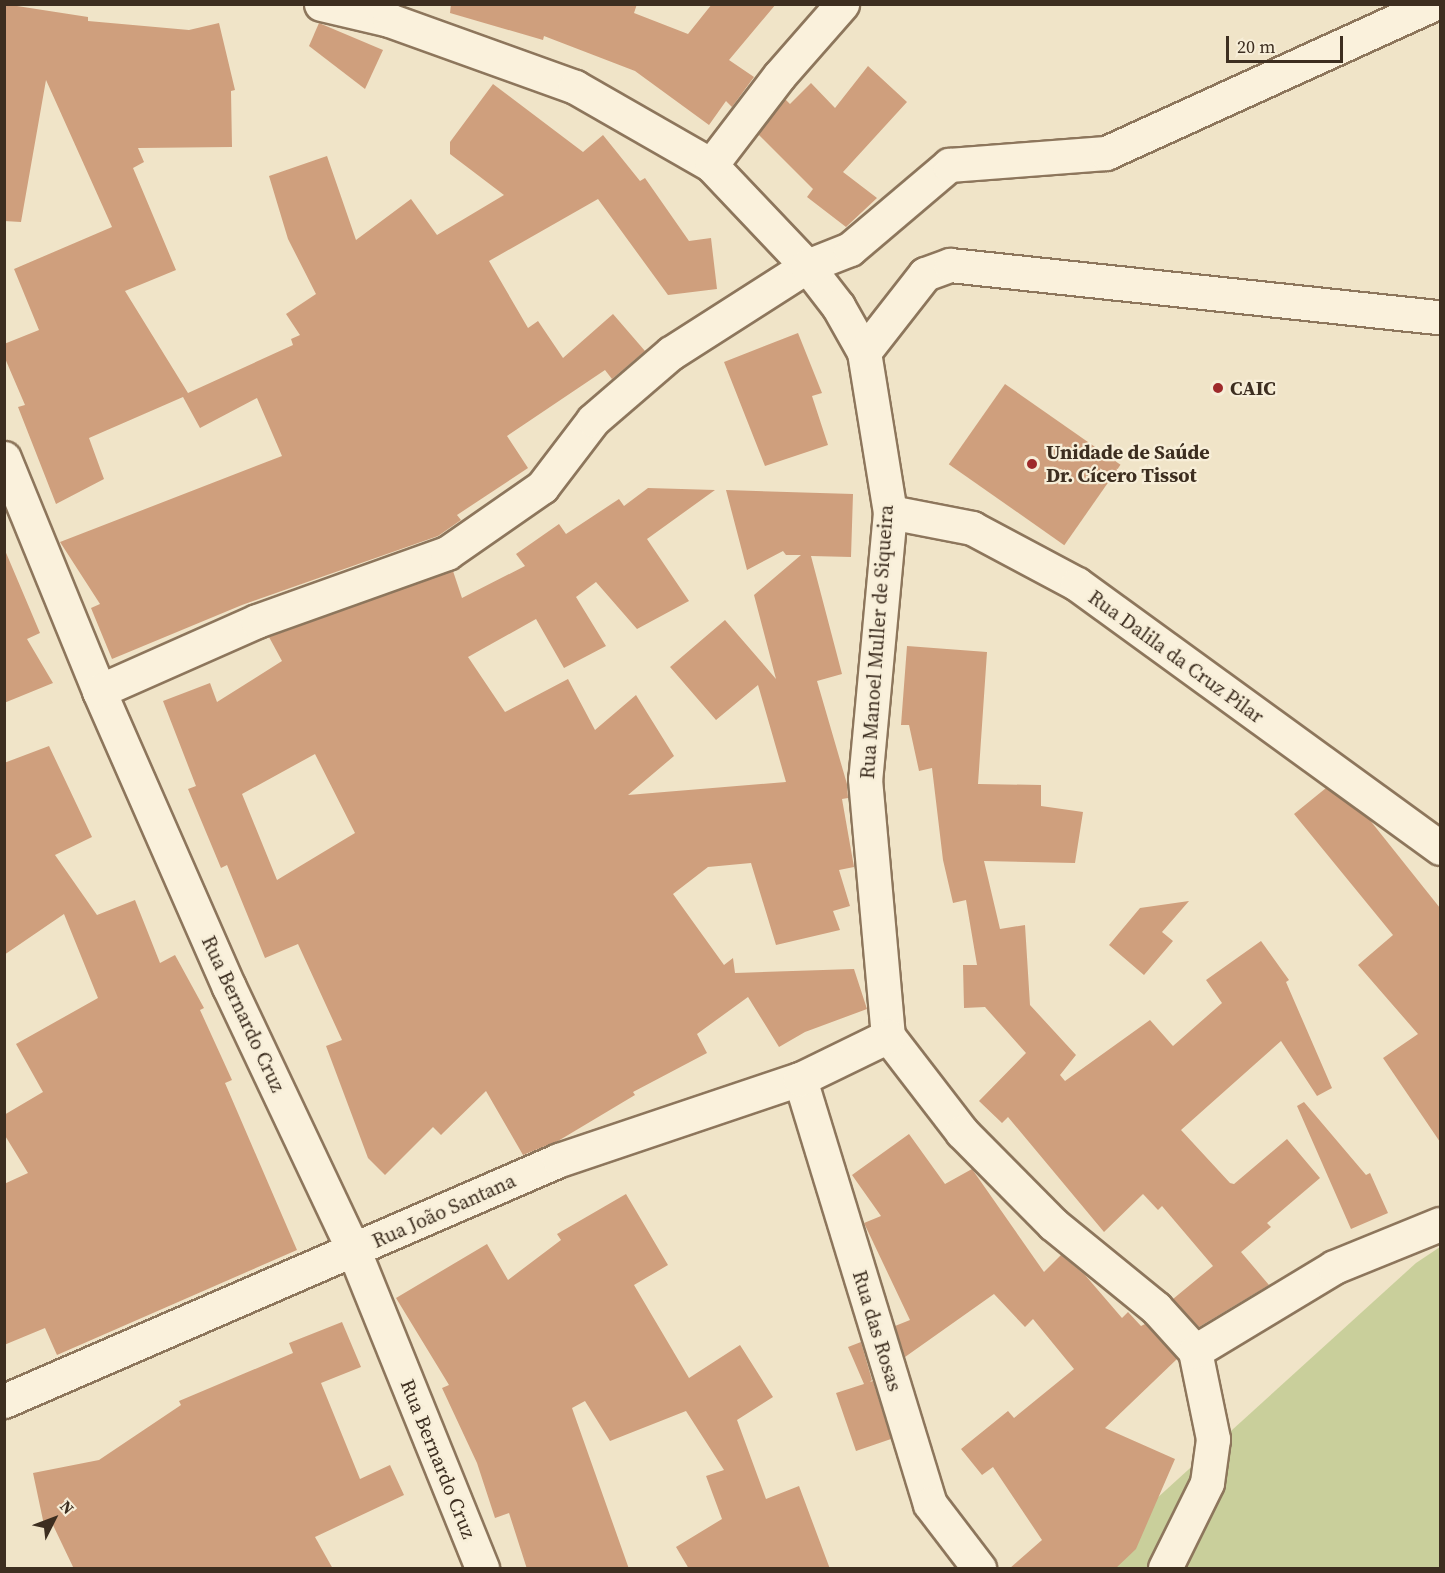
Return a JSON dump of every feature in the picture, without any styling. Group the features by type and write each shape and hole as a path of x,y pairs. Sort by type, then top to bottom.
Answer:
{"street":[{"name":"Rua Manoel Muller de Siqueira","path":"321,4 388,20 575,87 711,165 807,266 838,306 864,352 890,512 865,779 888,1036"},
{"path":"711,165 786,68 842,4"},
{"path":"99,691 257,621 447,553 542,487 593,420 671,353 807,266 850,249 949,165 1106,153 1432,4"},
{"path":"864,352 925,274 950,265 1440,317"},
{"name":"Rua Bernardo Cruz","path":"4,458 99,691 229,987 354,1251 482,1569"},
{"name":"Rua Dalila da Cruz Pilar","path":"890,512 972,528 1077,584 1440,848"},
{"path":"888,1036 962,1132 1053,1224 1156,1308 1195,1351 1213,1439 1207,1483 1165,1569"},
{"name":"Rua João Santana","path":"4,1401 560,1160 800,1079 888,1036"},
{"name":"Rua das Rosas","path":"800,1079 930,1504 979,1569"},
{"path":"1195,1351 1334,1267 1440,1224"}],"green space":[{"path":"1440,1247 1440,1568 1080,1568 1416,1263"}],"building":[{"path":"4,4 88,17 88,21 189,30 219,23 235,90 231,91 232,147 138,148 144,162 133,168 176,270 125,291 188,393 293,345 291,339 300,335 286,314 316,294 288,239 269,176 327,156 356,240 411,199 437,235 504,195 450,154 450,142 493,84 583,152 603,135 640,181 645,178 689,241 711,238 717,289 668,295 598,199 489,261 528,328 538,321 563,358 613,314 645,351 612,379 605,370 507,436 528,468 457,515 461,520 438,536 242,605 112,659 91,608 100,604 60,542 282,456 257,398 200,428 183,397 89,438 104,479 56,504 18,407 25,405 4,356 4,344 39,330 14,269 112,227 46,80 21,222 4,221"},
{"path":"451,4 637,4 634,13 688,34 712,4 776,4 729,60 754,77 732,107 726,101 709,125 635,71 544,36 543,40 450,13"},
{"path":"319,23 383,50 365,89 309,46"},
{"path":"868,66 907,102 843,172 877,198 846,227 807,197 813,189 758,134 785,99 790,104 811,83 835,108"},
{"path":"798,333 822,393 812,396 828,445 765,466 724,362"},
{"name":"Unidade de Saúde Dr. Cícero Tissot","path":"1005,384 1121,465 1064,545 949,464"},
{"path":"648,488 715,490 647,539 689,601 637,629 596,582 576,597 606,646 564,668 536,619 468,657 505,712 568,679 595,730 636,695 674,756 628,795 786,782 758,685 716,720 670,667 725,620 776,679 754,595 801,555 786,555 783,551 747,570 726,490 853,494 851,557 811,556 842,674 817,681 847,784 848,798 842,799 854,867 839,870 850,906 833,911 840,930 776,945 751,863 708,867 673,894 724,965 733,958 735,973 854,969 867,1009 805,1032 779,1047 748,997 697,1034 707,1053 633,1092 635,1095 558,1141 523,1155 486,1091 441,1135 433,1127 385,1175 368,1158 326,1046 342,1040 298,944 265,958 227,865 221,868 188,789 196,786 163,701 210,683 217,702 282,661 269,637 453,571 462,598 525,566 516,554 559,524 566,534 619,499 624,506","holes":["315,754 355,833 277,880 242,794"]},
{"path":"4,548 40,633 27,639 53,683 4,703"},
{"path":"907,646 987,652 978,784 1041,785 1041,806 1083,812 1075,863 984,861 1000,929 1025,925 1030,1005 1076,1055 1060,1075 1065,1081 1150,1020 1173,1046 1222,1003 1206,980 1261,941 1289,980 1286,982 1332,1088 1317,1096 1281,1041 1181,1130 1230,1183 1234,1184 1287,1139 1320,1178 1267,1223 1271,1227 1241,1252 1269,1285 1199,1327 1173,1299 1213,1266 1162,1206 1158,1210 1143,1194 1104,1232 1008,1117 1002,1123 979,1101 1026,1053 985,1007 964,1008 963,965 977,965 966,900 953,903 943,860 932,768 919,771 909,725 901,725"},
{"path":"49,746 92,837 55,855 97,915 135,900 160,963 175,955 204,1008 200,1010 232,1080 225,1083 297,1250 57,1355 45,1328 4,1345 4,1184 28,1173 4,1134 4,1115 43,1092 16,1044 98,998 64,914 4,955 4,763"},
{"path":"1326,788 1369,819 1440,908 1440,1142 1383,1058 1418,1034 1358,965 1393,935 1294,814"},
{"path":"1189,901 1162,932 1173,941 1144,975 1109,945 1140,908"},
{"path":"1304,1102 1366,1175 1370,1173 1388,1213 1351,1229 1297,1106"},
{"path":"909,1134 945,1184 972,1169 1044,1272 1061,1255 1085,1275 1122,1318 1128,1312 1141,1326 1145,1324 1177,1359 1105,1428 1175,1459 1136,1549 1115,1569 1009,1569 1042,1540 993,1467 982,1475 961,1449 1008,1411 1014,1418 1074,1369 1033,1319 1025,1327 994,1294 905,1357 895,1326 910,1320 864,1223 881,1216 852,1175"},
{"path":"626,1194 668,1265 634,1285 689,1378 740,1345 773,1397 737,1420 766,1499 799,1486 830,1569 689,1569 676,1547 722,1519 706,1476 724,1470 686,1411 610,1441 585,1401 572,1408 629,1569 527,1569 509,1513 495,1518 477,1463 442,1388 449,1385 396,1298 487,1244 508,1280 561,1240 557,1234"},
{"path":"342,1322 361,1367 321,1383 360,1479 390,1465 404,1495 315,1537 333,1569 74,1569 52,1523 44,1525 33,1473 99,1460 181,1405 179,1401 293,1353 289,1343"},
{"path":"861,1342 872,1380 870,1382 873,1381 891,1439 856,1451 836,1393 864,1384 848,1347"}],"place":[{"name":"CAIC","path":"1218,388"},
{"name":"Unidade de Saúde Dr. Cícero Tissot","path":"1032,464"}]}
